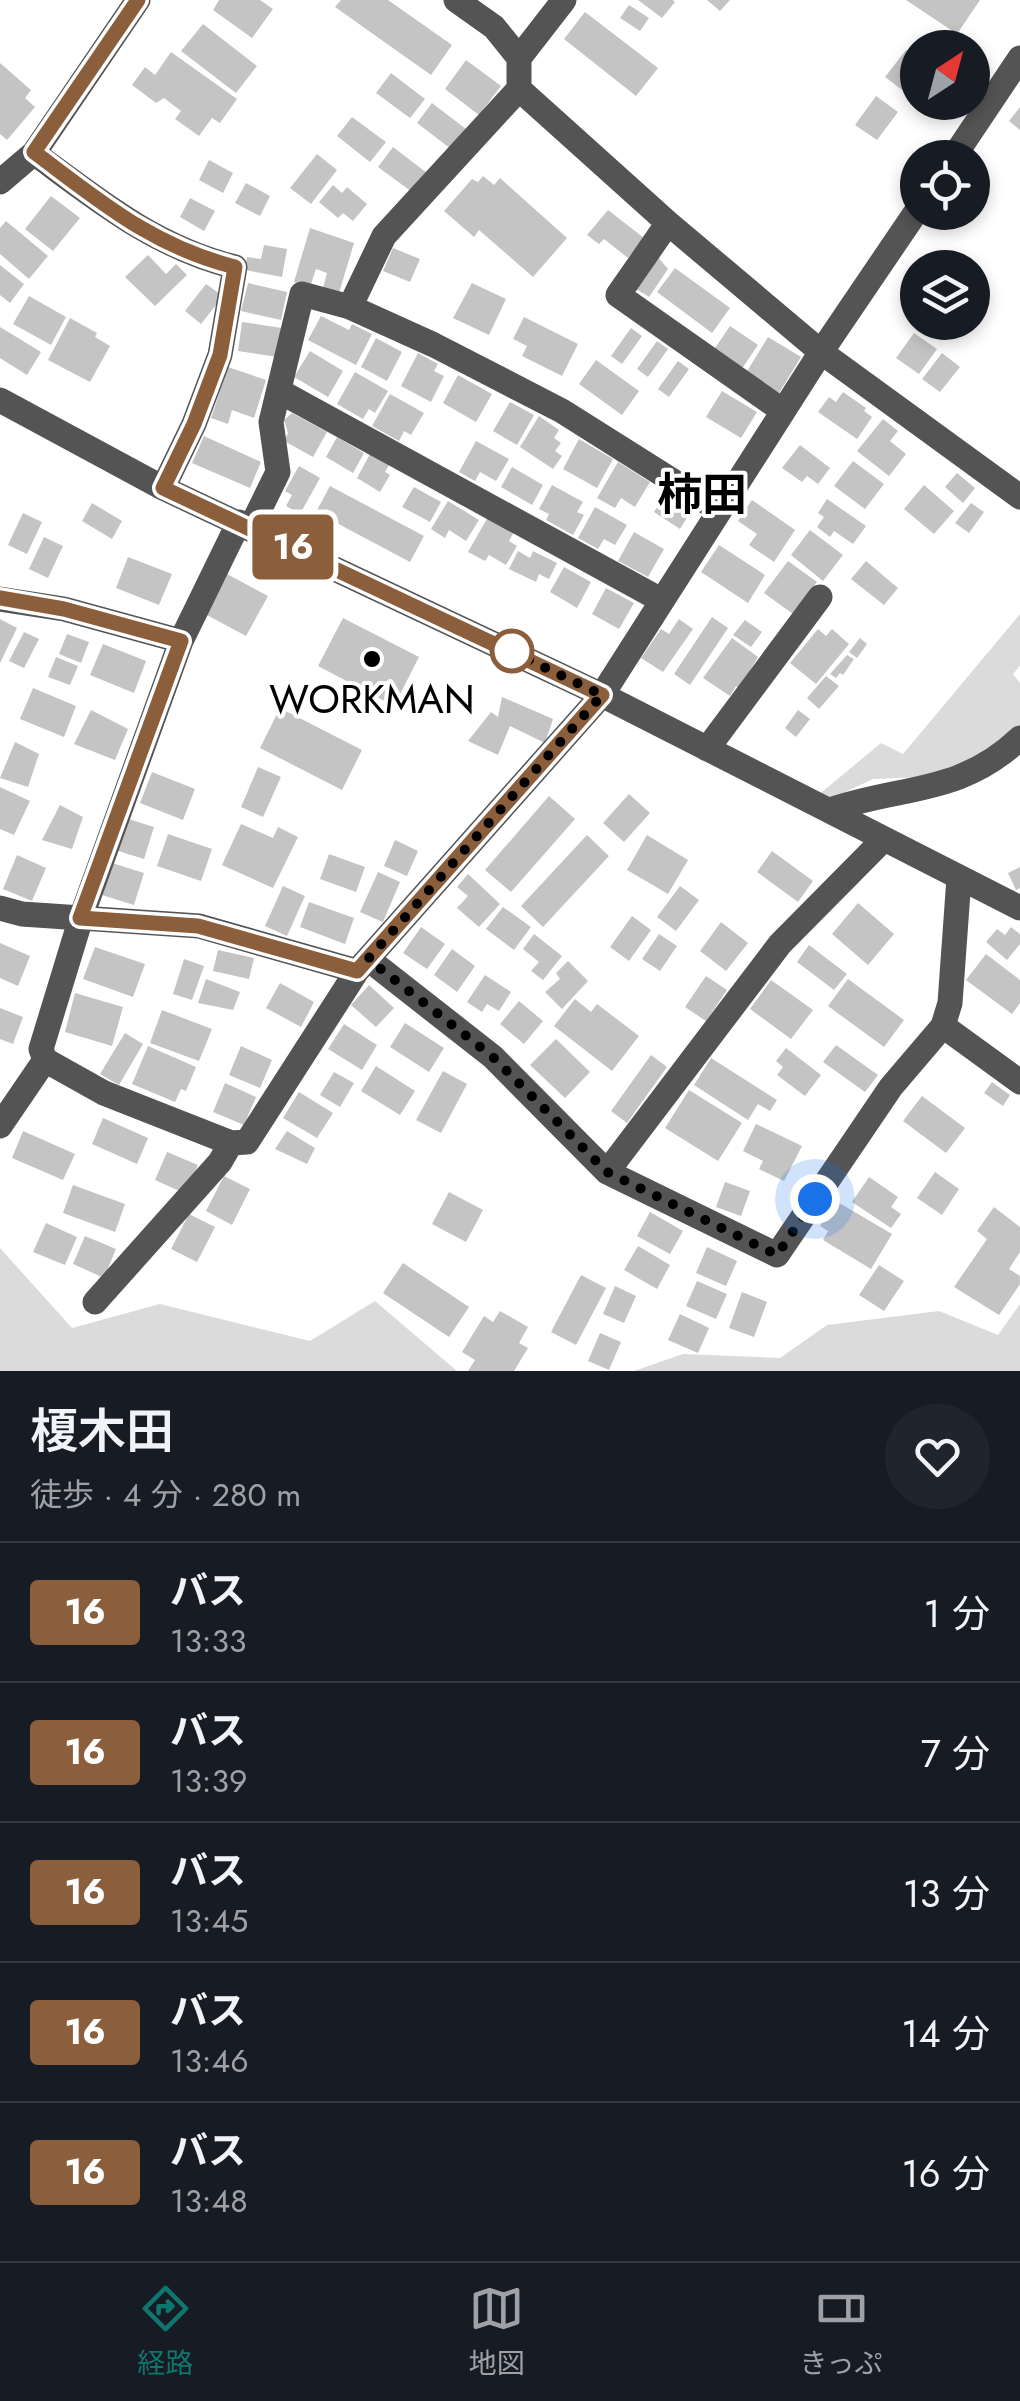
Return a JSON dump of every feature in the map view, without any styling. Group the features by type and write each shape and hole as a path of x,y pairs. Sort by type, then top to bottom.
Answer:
{"street":[{"path":"0,182 34,152 138,0"},
{"path":"456,0 494,27 519,58"},
{"path":"350,307 384,236 519,89 519,58 564,0"},
{"path":"965,140 1020,58"},
{"path":"519,89 668,224 820,352 1020,497"},
{"path":"34,152 131,225 195,257 235,267 220,355 194,424 163,488"},
{"path":"668,224 618,295 783,411"},
{"path":"719,510 562,411 350,307 302,294 271,422 278,472 181,641 80,918 41,1049 45,1060 104,1093 232,1142 248,1142 363,965 602,695 820,352 904,230"},
{"path":"279,390 661,600"},
{"path":"0,400 163,488 602,695 1020,908"},
{"path":"707,749 820,597"},
{"path":"0,598 64,609 181,641"},
{"path":"830,810 869,797 931,788 973,774 1020,738"},
{"path":"607,1172 780,944 882,840"},
{"path":"0,908 22,914 198,926 363,965 493,1057 607,1172 777,1255 891,1087 943,1026 950,1003 959,878"},
{"path":"943,1026 1020,1082"},
{"path":"0,1126 45,1060"},
{"path":"96,1302 220,1162 232,1142"}],"shaded area":[{"path":"1020,614 1020,666 1013,674 1020,683 1020,731 948,776 873,779 811,808 805,806 881,743 903,754"},
{"path":"0,1248 72,1328 160,1304 310,1341 375,1301 457,1371 0,1371"},
{"path":"1020,1304 1020,1371 634,1371 683,1354 780,1358 827,1325 939,1311 998,1335"}],"building":[{"path":"219,0 260,0 273,9 252,38 213,10"},
{"path":"341,0 388,0 452,45 431,75 335,7"},
{"path":"638,0 673,0 675,2 662,18"},
{"path":"707,0 730,0 720,11"},
{"path":"906,0 980,0 960,30 951,30"},
{"path":"629,5 649,18 640,31 620,18"},
{"path":"585,12 658,68 636,96 564,39"},
{"path":"203,24 257,66 236,93 181,51"},
{"path":"171,52 237,99 220,123 212,118 199,136 175,119 181,111 164,98 156,103 132,85 145,67 155,75"},
{"path":"900,58 900,88 885,77"},
{"path":"466,60 501,86 479,115 445,89"},
{"path":"0,63 31,90 25,98 35,107 7,140 0,134"},
{"path":"391,73 425,99 410,118 376,93"},
{"path":"876,96 898,112 877,140 855,125"},
{"path":"432,103 466,129 451,149 417,123"},
{"path":"1020,107 1020,130 1009,121"},
{"path":"352,117 386,142 370,162 337,136"},
{"path":"393,147 427,173 412,192 378,167"},
{"path":"317,154 337,170 311,204 290,188"},
{"path":"209,160 233,173 223,193 199,180"},
{"path":"483,176 494,185 500,178 567,238 533,277 479,230 474,237 444,211 472,179 478,182"},
{"path":"246,183 270,196 260,216 235,203"},
{"path":"333,185 342,193 347,187 367,204 353,221 343,213 338,218 319,202"},
{"path":"51,196 80,218 53,251 25,229"},
{"path":"190,198 215,211 204,231 180,217"},
{"path":"608,210 644,238 628,258 604,239 599,244 587,235"},
{"path":"6,221 48,256 29,279 0,254 0,228"},
{"path":"310,228 354,243 339,293 323,288 327,273 316,269 310,287 294,282"},
{"path":"264,245 287,249 282,277 245,270 247,257 261,259"},
{"path":"393,248 420,259 410,282 383,271"},
{"path":"148,255 166,274 176,264 187,275 155,306 125,277"},
{"path":"657,256 668,269 649,297 636,289"},
{"path":"0,265 24,284 10,303 0,295"},
{"path":"675,268 730,308 712,333 657,292"},
{"path":"248,283 287,292 281,320 241,311"},
{"path":"472,283 506,299 489,335 453,318"},
{"path":"206,284 223,296 201,324 185,311"},
{"path":"29,296 66,317 51,345 13,324"},
{"path":"321,316 349,330 352,324 372,334 356,365 308,340"},
{"path":"524,317 578,344 562,376 522,356 527,346 513,339"},
{"path":"70,318 97,333 95,337 110,346 90,382 48,360"},
{"path":"242,322 282,328 278,357 238,351"},
{"path":"730,326 758,345 741,370 713,351"},
{"path":"0,327 41,352 27,375 0,358"},
{"path":"631,328 642,336 622,364 611,356"},
{"path":"768,337 801,357 779,393 746,373"},
{"path":"376,338 402,352 387,381 361,367"},
{"path":"909,340 924,340 937,349 919,374 896,358"},
{"path":"657,341 668,349 648,377 637,369"},
{"path":"310,351 343,371 328,397 294,377"},
{"path":"418,353 438,364 434,371 444,376 431,402 401,386"},
{"path":"942,353 960,367 940,392 922,379"},
{"path":"596,360 639,391 622,415 579,384"},
{"path":"678,361 689,369 669,397 658,389"},
{"path":"228,367 266,380 254,418 232,410 228,424 211,418"},
{"path":"355,372 388,391 375,413 369,409 363,419 337,404"},
{"path":"458,375 492,394 476,422 443,403"},
{"path":"722,391 757,412 741,438 706,417"},
{"path":"843,392 872,417 857,439 818,412 829,397 836,402"},
{"path":"390,394 424,413 411,435 404,431 399,441 372,426"},
{"path":"510,402 534,415 517,445 493,431"},
{"path":"292,413 327,432 313,457 284,441 288,433 284,420"},
{"path":"539,416 559,430 554,438 561,443 555,451 562,456 553,469 520,447"},
{"path":"883,419 898,431 890,441 906,454 889,476 857,451"},
{"path":"204,436 261,462 250,488 192,463"},
{"path":"337,437 364,453 353,473 326,457"},
{"path":"579,439 613,459 597,488 563,469"},
{"path":"476,441 509,459 496,481 480,472 475,481 459,472"},
{"path":"800,445 830,468 818,484 807,476 802,482 782,468"},
{"path":"370,454 389,465 385,472 390,475 380,492 357,478"},
{"path":"853,461 884,484 865,509 834,486"},
{"path":"618,462 650,482 635,507 621,498 615,508 597,498"},
{"path":"299,466 320,478 300,514 286,506 292,495 285,491"},
{"path":"512,467 543,485 532,505 501,487"},
{"path":"957,473 975,488 963,503 945,487"},
{"path":"552,485 583,502 577,512 584,515 573,535 546,520 549,514 539,509"},
{"path":"924,485 954,511 934,534 904,509"},
{"path":"330,486 424,536 410,562 316,512"},
{"path":"414,487 441,502 430,522 402,507"},
{"path":"664,496 690,513 680,529 654,512"},
{"path":"827,499 866,526 853,544 834,531 830,537 817,527 824,517 818,513"},
{"path":"752,500 795,530 774,562 749,545 757,534 738,521"},
{"path":"448,501 479,520 466,541 449,530 445,538 431,529"},
{"path":"92,503 122,521 112,539 82,521"},
{"path":"971,503 984,512 969,533 955,523"},
{"path":"595,507 627,525 615,545 604,539 598,549 578,538"},
{"path":"23,513 42,522 27,554 8,545"},
{"path":"488,517 514,532 509,541 517,546 506,565 489,555 485,561 468,552"},
{"path":"810,530 843,555 823,581 791,555"},
{"path":"634,532 664,549 648,577 618,561"},
{"path":"44,537 63,546 48,578 29,569"},
{"path":"719,545 765,575 748,603 701,572"},
{"path":"518,551 530,558 533,551 557,563 549,579 539,574 536,582 509,569"},
{"path":"128,557 172,574 159,605 116,588"},
{"path":"788,561 817,582 793,614 764,593"},
{"path":"866,561 898,588 884,605 851,579"},
{"path":"564,567 591,582 577,608 550,592"},
{"path":"227,574 268,596 246,636 205,614"},
{"path":"606,588 634,603 619,629 592,614"},
{"path":"712,617 728,628 690,685 674,674"},
{"path":"343,618 419,657 394,706 318,666"},
{"path":"0,619 17,628 0,663"},
{"path":"679,619 693,629 663,672 641,658 661,629 669,634"},
{"path":"745,620 762,632 751,647 733,635"},
{"path":"818,629 826,636 832,629 849,644 816,684 790,663"},
{"path":"24,632 39,639 24,668 9,661"},
{"path":"67,634 89,642 81,663 59,654"},
{"path":"732,638 758,657 739,689 736,686 730,696 703,678"},
{"path":"860,638 867,644 857,658 849,652"},
{"path":"103,644 146,661 134,693 90,675"},
{"path":"847,655 854,659 843,675 840,673 836,678 830,674"},
{"path":"56,657 78,666 70,685 48,677"},
{"path":"826,676 839,686 819,709 807,698"},
{"path":"33,688 76,706 64,737 20,719"},
{"path":"502,697 553,719 545,743 510,726 498,755 468,741 491,712 498,717"},
{"path":"280,708 362,750 342,790 260,748"},
{"path":"91,710 128,729 115,760 74,744"},
{"path":"798,710 810,719 796,737 785,728"},
{"path":"15,742 39,754 28,787 0,778"},
{"path":"258,767 281,777 263,817 241,807"},
{"path":"152,772 195,789 183,820 140,803"},
{"path":"0,787 30,801 14,835 0,829"},
{"path":"629,794 650,813 624,842 603,823"},
{"path":"549,796 575,819 511,892 485,870"},
{"path":"60,805 83,817 72,849 42,840"},
{"path":"122,817 154,827 144,859 112,849"},
{"path":"241,824 273,838 278,827 298,837 273,888 222,865"},
{"path":"168,834 212,849 201,881 157,866"},
{"path":"587,835 609,856 543,927 521,906"},
{"path":"647,835 688,860 668,894 627,870"},
{"path":"395,840 418,851 407,876 384,866"},
{"path":"772,851 813,881 798,902 757,872"},
{"path":"329,854 365,867 356,892 320,879"},
{"path":"17,855 46,868 32,901 3,889"},
{"path":"112,863 144,873 134,905 102,895"},
{"path":"1020,867 1020,888 1016,890 1008,873"},
{"path":"378,872 400,882 383,922 360,912"},
{"path":"468,874 500,904 479,927 457,908 468,896 457,887"},
{"path":"283,886 305,896 287,936 265,926"},
{"path":"680,886 699,900 676,931 657,917"},
{"path":"309,902 354,918 345,944 300,927"},
{"path":"858,903 894,934 868,965 832,934"},
{"path":"503,907 531,927 514,950 486,929"},
{"path":"632,916 651,930 629,961 610,947"},
{"path":"721,922 748,943 726,971 700,951"},
{"path":"421,927 445,944 427,969 403,953"},
{"path":"1011,927 1020,934 1020,944 1007,960 986,942 997,929 1005,935"},
{"path":"534,934 562,956 543,980 531,971 539,962 523,949"},
{"path":"659,934 677,946 660,971 642,959"},
{"path":"0,943 30,956 18,986 0,978"},
{"path":"809,945 847,974 834,990 797,962"},
{"path":"95,947 145,964 133,997 83,979"},
{"path":"452,949 475,966 457,992 434,975"},
{"path":"218,950 254,958 249,979 213,971"},
{"path":"986,954 1020,980 1020,1003 1012,1014 966,980"},
{"path":"184,959 204,966 192,1000 173,994"},
{"path":"568,961 588,981 562,1009 545,992 560,979 556,973"},
{"path":"485,975 511,992 499,1011 487,1004 482,1012 467,1002"},
{"path":"706,976 727,990 706,1021 685,1007"},
{"path":"206,979 240,992 233,1010 198,1003"},
{"path":"848,979 904,1020 884,1047 828,1006"},
{"path":"771,980 813,1010 791,1039 750,1009"},
{"path":"280,983 314,1002 301,1027 266,1008"},
{"path":"369,985 394,1008 376,1027 351,1005"},
{"path":"75,993 123,1007 112,1046 65,1032"},
{"path":"575,999 591,1012 597,1004 639,1036 612,1071 554,1026"},
{"path":"519,1001 543,1021 524,1044 500,1024"},
{"path":"0,1008 23,1017 13,1044 0,1039"},
{"path":"162,1010 212,1029 199,1061 150,1043"},
{"path":"405,1023 444,1048 429,1072 390,1047"},
{"path":"344,1024 377,1045 362,1070 328,1049"},
{"path":"125,1033 143,1044 119,1085 100,1074"},
{"path":"556,1039 590,1072 565,1098 530,1065"},
{"path":"836,1045 878,1075 865,1092 823,1062"},
{"path":"148,1046 196,1067 186,1091 181,1089 175,1102 132,1084"},
{"path":"241,1046 272,1060 260,1088 229,1075"},
{"path":"786,1048 821,1075 805,1096 777,1075 783,1067 776,1061"},
{"path":"651,1055 667,1067 627,1123 611,1111"},
{"path":"711,1058 777,1100 770,1111 758,1104 748,1120 694,1085"},
{"path":"376,1066 415,1091 400,1115 361,1091"},
{"path":"443,1071 467,1084 441,1133 416,1120"},
{"path":"334,1072 354,1083 340,1107 320,1095"},
{"path":"992,1082 1010,1095 1003,1106 984,1093"},
{"path":"225,1083 256,1097 244,1125 213,1112"},
{"path":"689,1090 742,1123 718,1161 665,1128"},
{"path":"299,1092 333,1113 317,1138 283,1118"},
{"path":"922,1096 965,1128 946,1153 903,1121"},
{"path":"103,1118 148,1138 137,1164 92,1144"},
{"path":"756,1124 802,1146 784,1181 759,1169 763,1161 743,1151"},
{"path":"23,1131 75,1154 63,1180 12,1158"},
{"path":"287,1131 315,1148 307,1164 275,1149"},
{"path":"167,1152 198,1165 186,1194 155,1180"},
{"path":"935,1172 959,1189 942,1215 917,1198"},
{"path":"224,1176 250,1189 232,1225 206,1211"},
{"path":"869,1177 898,1197 891,1207 901,1214 891,1228 852,1202"},
{"path":"725,1182 750,1191 741,1216 716,1207"},
{"path":"73,1185 125,1204 115,1232 63,1213"},
{"path":"449,1192 483,1210 466,1242 432,1224"},
{"path":"836,1201 892,1234 871,1269 823,1240 828,1231 820,1226"},
{"path":"994,1207 1020,1227 1020,1252 1009,1269 1020,1276 1020,1284 999,1315 954,1287 987,1239 977,1231"},
{"path":"650,1212 683,1231 670,1254 637,1236"},
{"path":"189,1214 215,1227 197,1262 171,1249"},
{"path":"46,1223 77,1237 65,1265 33,1252"},
{"path":"85,1236 116,1249 104,1278 73,1264"},
{"path":"638,1246 670,1265 657,1289 624,1270"},
{"path":"707,1247 737,1261 726,1286 696,1273"},
{"path":"403,1263 469,1307 449,1337 383,1293"},
{"path":"879,1265 904,1281 884,1311 859,1295"},
{"path":"581,1275 606,1288 576,1345 551,1332"},
{"path":"697,1281 727,1294 716,1319 686,1306"},
{"path":"615,1286 636,1296 624,1323 603,1314"},
{"path":"742,1292 767,1302 754,1337 729,1328"},
{"path":"500,1311 528,1327 519,1343 528,1348 514,1371 468,1371 475,1360 462,1352 484,1316 493,1322"},
{"path":"680,1314 709,1328 698,1353 668,1340"},
{"path":"600,1333 621,1342 609,1370 588,1361"}],"bus line":[{"name":"16","path":"0,598 64,609 181,641 80,918 198,926 357,971 602,695 163,488 194,424 220,355 235,267 195,257 131,225 34,152 138,0"}],"place":[{"name":"WORKMAN","path":"372,659"}],"district":[{"name":"柿田","path":"702,494"}],"route":[{"path":"512,651 496,644 602,695 368,959 493,1057 607,1172 777,1255 815,1199"}]}
